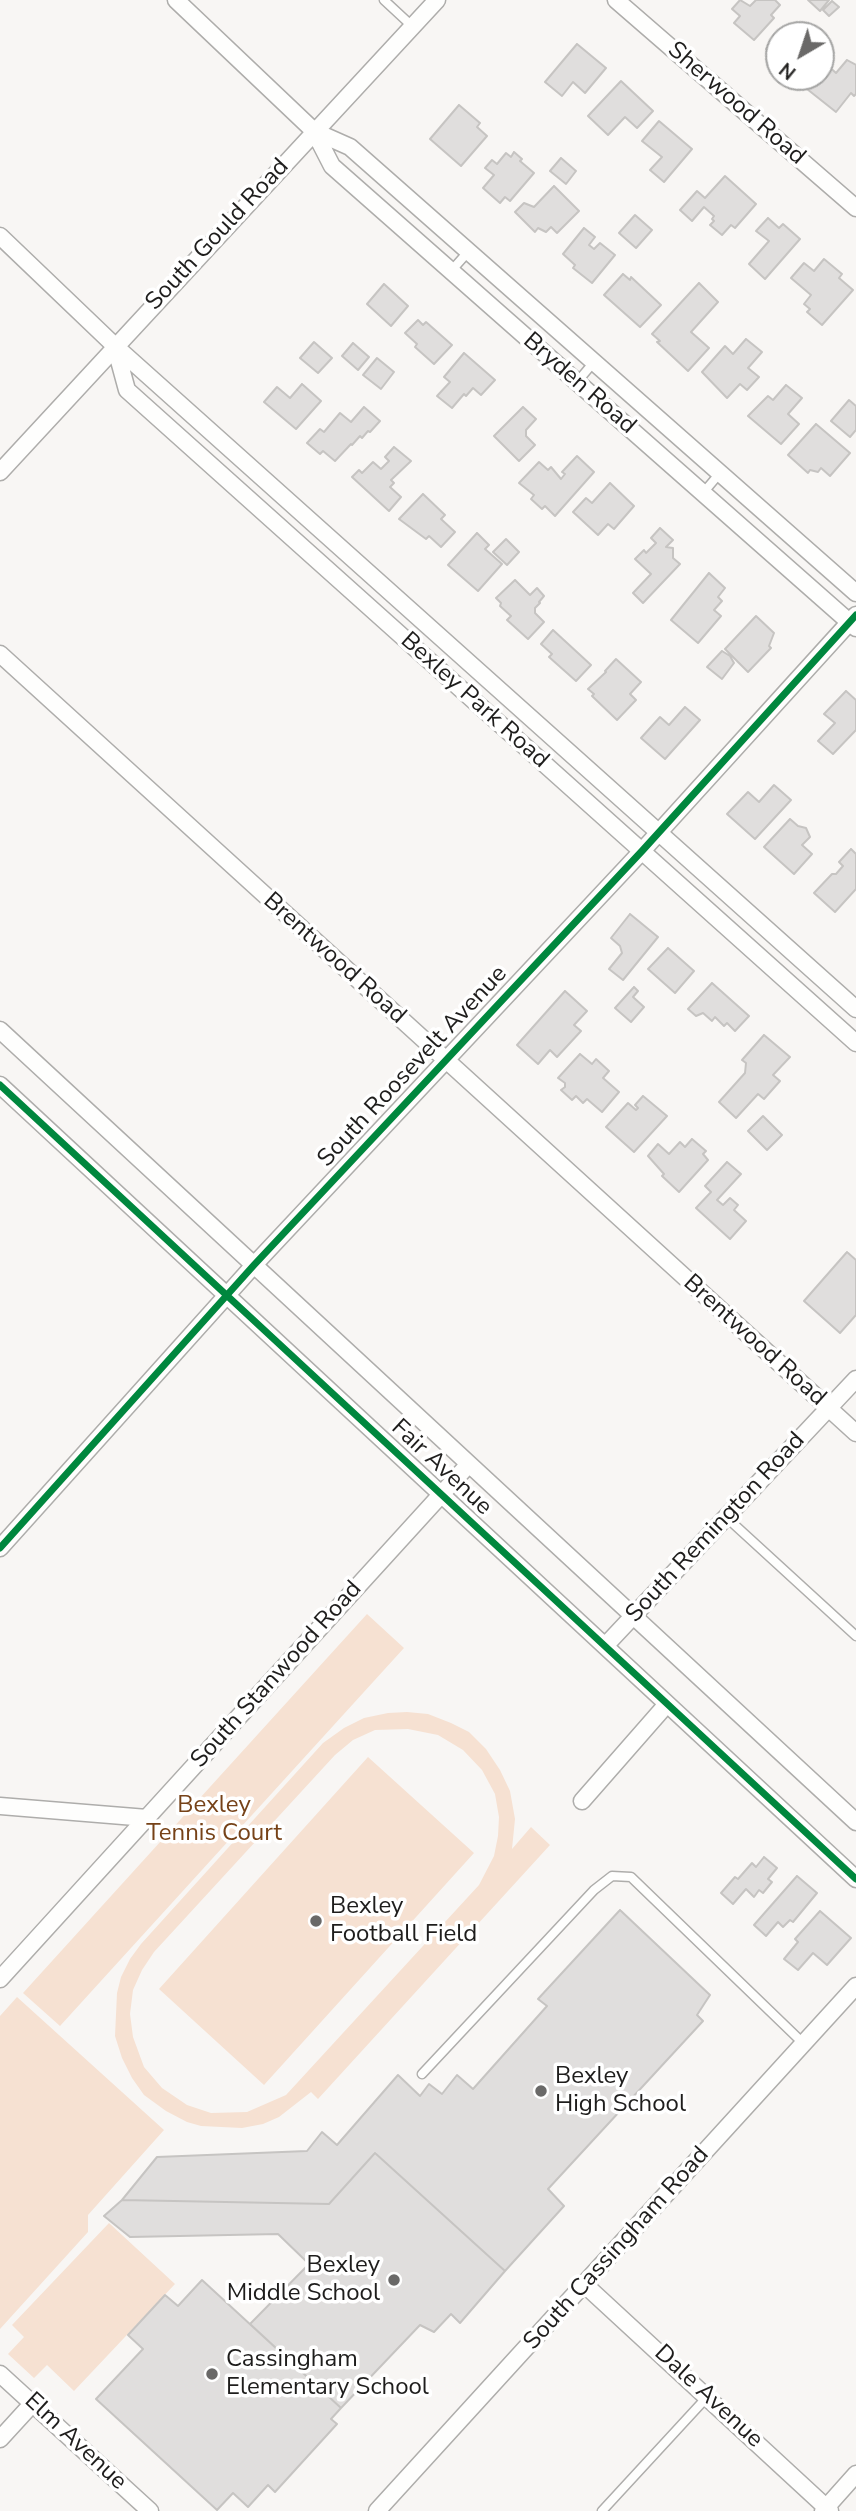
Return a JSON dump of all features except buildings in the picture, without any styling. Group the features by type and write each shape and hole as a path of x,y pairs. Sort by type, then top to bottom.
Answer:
{"street":[{"name":"Bryden Road","path":"176,0 314,131 332,166 703,493 854,622"},
{"name":"South Gould Road","path":"0,472 437,0"},
{"name":"Sherwood Road","path":"616,0 856,208"},
{"name":"Bryden Road","path":"314,131 350,147 856,593"},
{"name":"Bexley Park Road","path":"3,244 856,1009"},
{"name":"Bexley Park Road","path":"115,346 127,390 856,1043"},
{"name":"South Roosevelt Avenue","path":"2,1541 254,1265 854,622"},
{"name":"Brentwood Road","path":"0,654 856,1433"},
{"name":"Fair Avenue","path":"0,1030 856,1822"},
{"name":"Fair Avenue","path":"0,1085 856,1879"},
{"name":"South Remington Road","path":"605,1646 856,1378"},
{"name":"South Stanwood Road","path":"0,1979 469,1464"},
{"path":"582,1801 667,1703"},
{"path":"0,1806 147,1818"},
{"name":"South Cassingham Road","path":"377,2511 856,1986"},
{"name":"Dale Avenue","path":"584,2284 708,2396 826,2510"},
{"name":"Elm Avenue","path":"0,2374 150,2511"},
{"path":"0,2439 33,2403"},
{"path":"826,2510 856,2474"}],"lane":[{"path":"384,0 412,26"},
{"path":"451,271 468,252"},
{"path":"577,382 594,362"},
{"path":"703,493 720,473"},
{"path":"244,495 261,476"},
{"path":"369,607 386,588"},
{"path":"494,718 510,700"},
{"path":"781,975 797,956"},
{"path":"725,1516 856,1636"},
{"path":"422,2074 594,1890 612,1877 631,1877 804,2045"},
{"path":"602,2511 708,2396"}],"green space":[{"name":"Bexley Tennis Court","path":"367,1614 404,1648 60,2026 23,1993"},
{"path":"388,1713 428,1714 469,1732 486,1749 510,1791 515,1819 512,1849 531,1827 550,1845 318,2099 311,2092 279,2117 263,2124 242,2128 201,2126 166,2111 144,2095 132,2078 115,2036 117,1993 130,1959 323,1743 364,1718","holes":["408,1729 438,1735 463,1750 482,1770 495,1794 499,1817 498,1836 494,1856 479,1885 286,2095 247,2112 211,2113 187,2105 162,2088 144,2067 133,2037 130,2014 133,1990 154,1952 335,1755 353,1740 375,1730"]},
{"name":"Bexley Football Field","path":"368,1757 474,1853 264,2085 159,1989"},
{"path":"17,1997 164,2130 88,2215 88,2232 0,2329 0,2016"},
{"path":"109,2223 175,2284 74,2391 47,2365 34,2378 8,2354 24,2337 12,2325"}],"cycle path":[{"path":"0,1548 254,1265 642,851 856,615"},
{"path":"0,1085 856,1879"}],"place":[{"name":"Bexley Football Field","path":"316,1921"},
{"name":"Bexley High School","path":"541,2091"},
{"name":"Bexley Middle School","path":"394,2280"},
{"name":"Cassingham Elementary School","path":"212,2374"}]}
